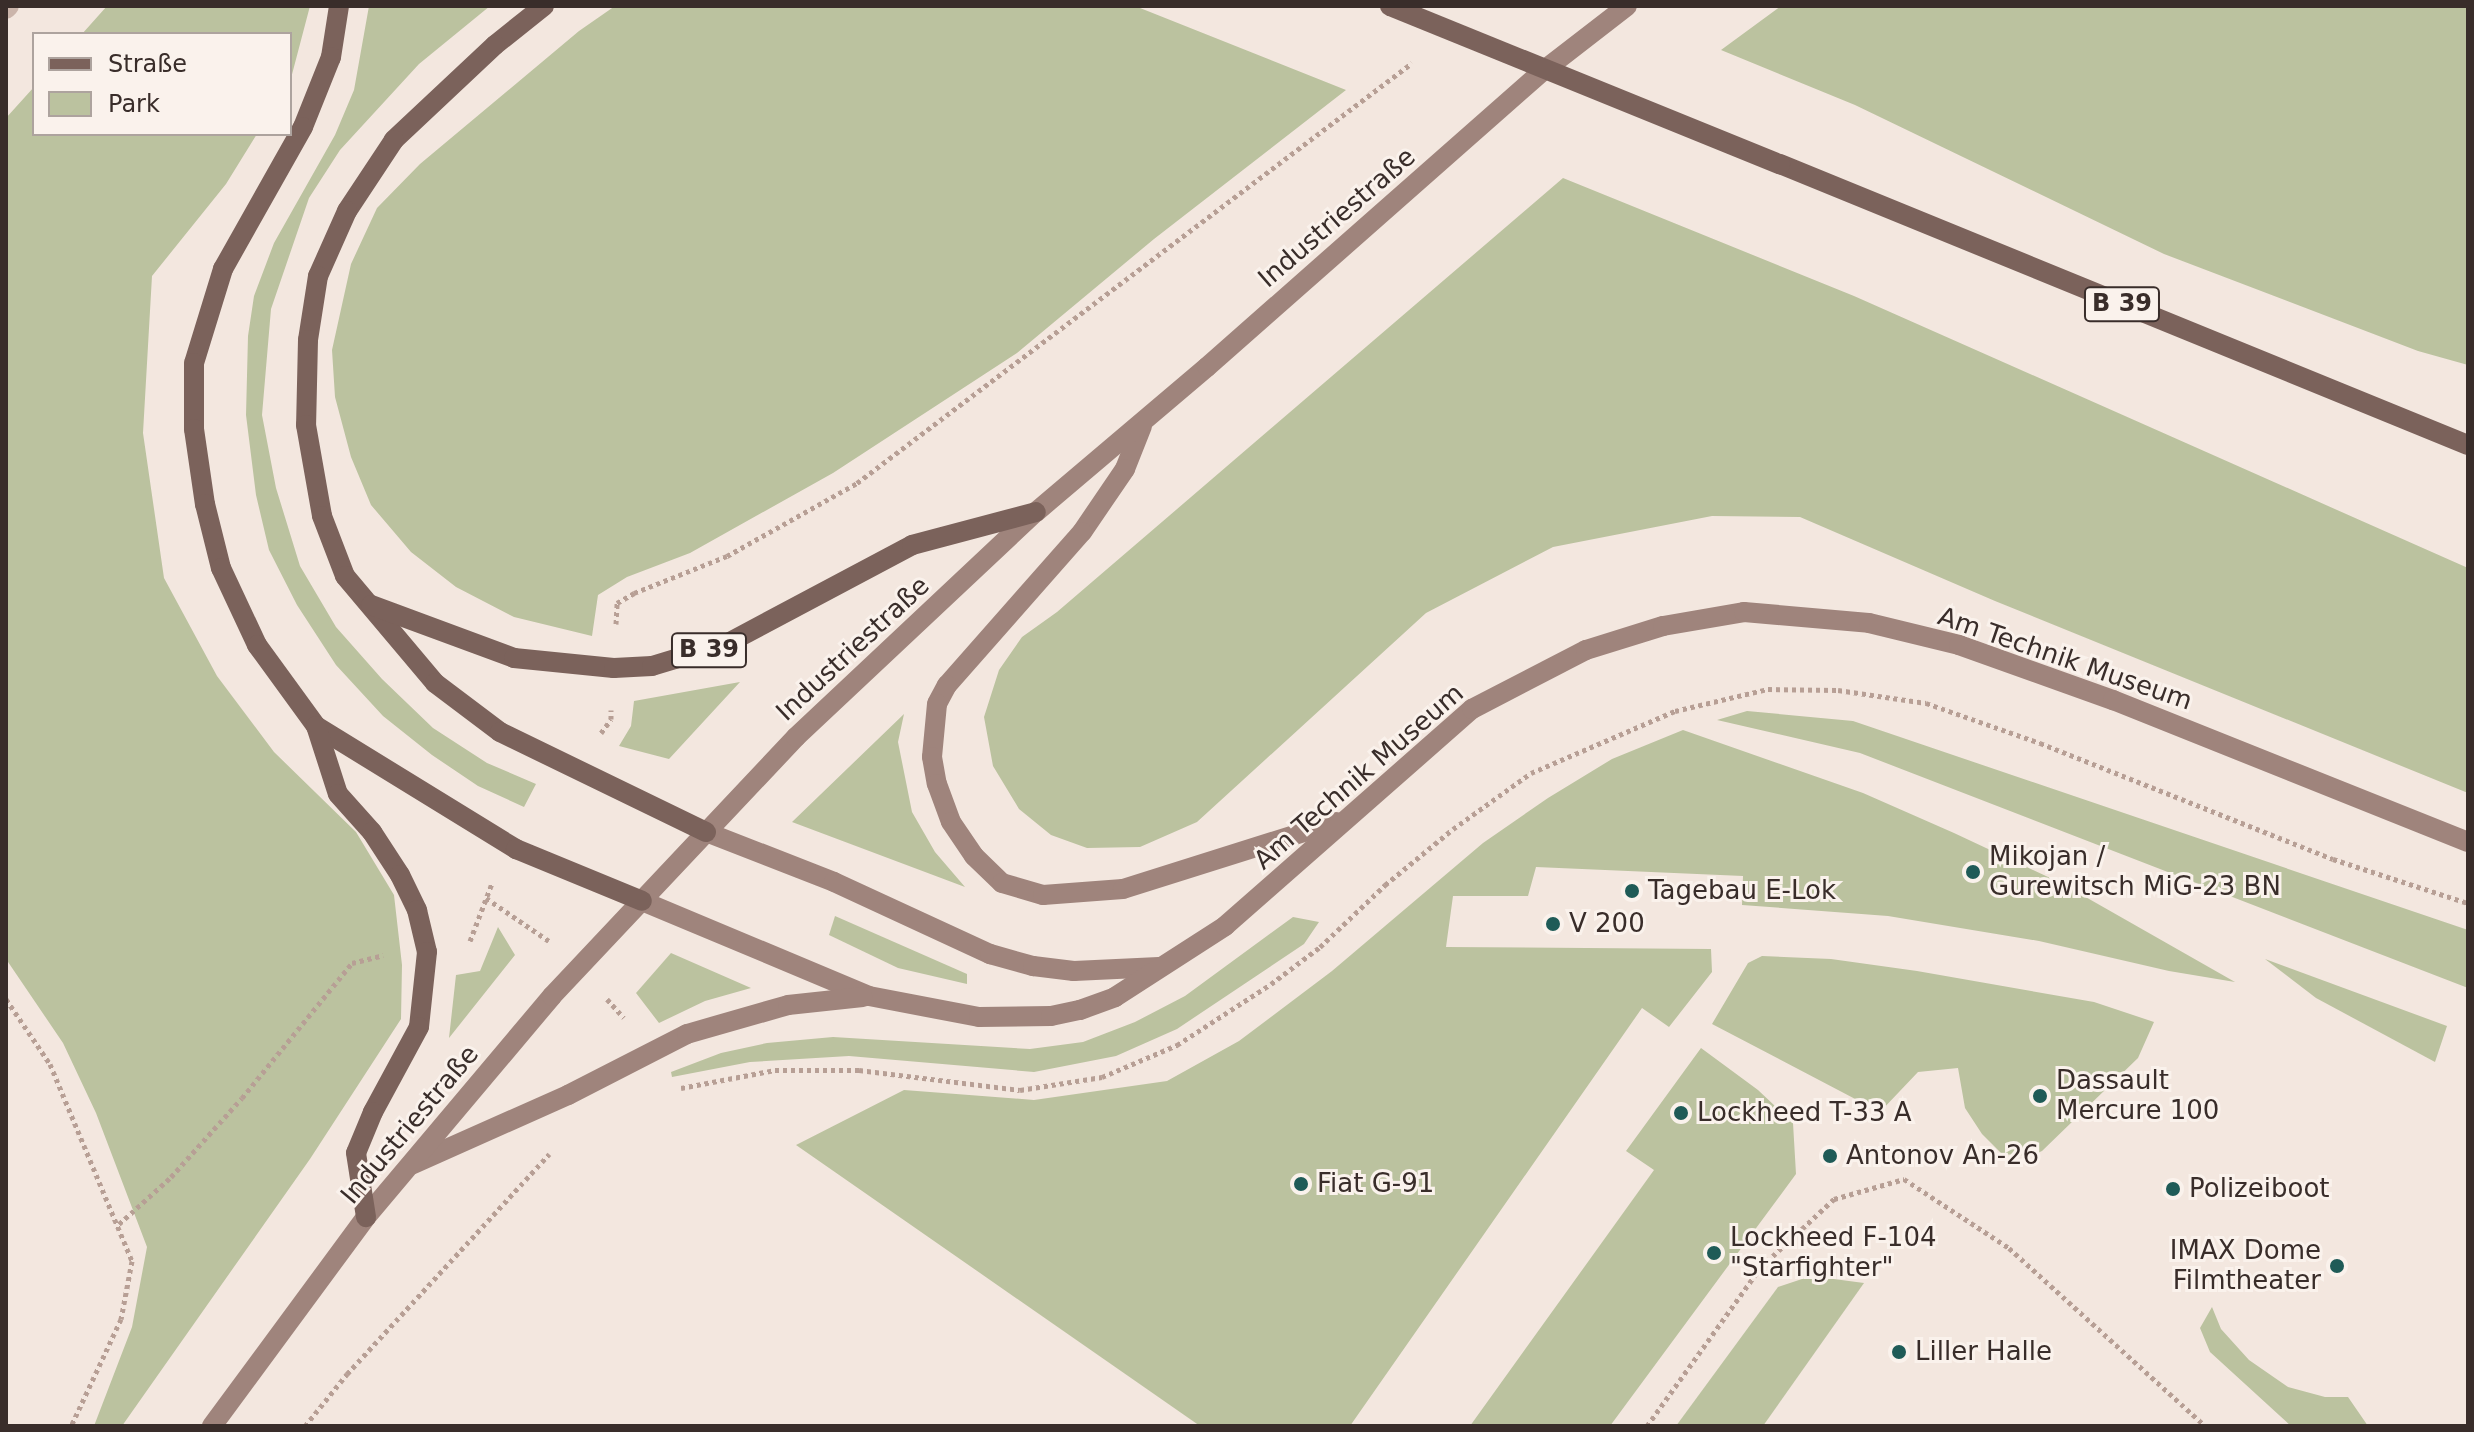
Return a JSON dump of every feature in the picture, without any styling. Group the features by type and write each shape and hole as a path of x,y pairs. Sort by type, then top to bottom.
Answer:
{"main road":[{"path":"339,6 331,57 303,127 223,269 194,363 194,429 205,504 221,568 257,645 316,726 338,794 372,832 400,875 417,910 427,952 419,1027 373,1112 356,1153 366,1217"},
{"path":"544,6 495,45 394,140 347,211 318,276 308,340 306,425 322,516 345,576 435,683 500,732 706,832"},
{"name":"B 39","path":"1390,6 2466,444"},
{"name":"B 39","path":"365,602 514,658 614,668 652,666 728,643 912,545 1036,512"},
{"path":"316,726 516,849 642,901"}],"street":[{"name":"Industriestraße","path":"212,1426 366,1217 409,1166 578,968 796,737 1036,512 1145,421 1543,71 1627,6"},
{"path":"1145,421 1125,469 1082,532 960,666 937,704 932,757 937,784 951,822 974,856 1002,883 1043,895 1123,889 1347,819"},
{"name":"Am Technik Museum","path":"642,901 869,996 979,1017 1051,1016 1080,1010 1115,997 1255,902 1301,857 1472,709 1586,650 1663,626 1744,612 1869,623 1959,645 2127,706 2468,842"},
{"path":"706,832 834,882 990,954 1033,966 1074,971 1163,967"},
{"path":"409,1166 687,1034 739,1016 788,1005 869,996"}],"path":[{"path":"576,768 611,719 617,603 634,593 727,556 857,483 1266,176 1424,53"},
{"path":"486,898 540,932 627,1021 653,1085 676,1089 775,1070 859,1070 1020,1090 1102,1077 1177,1045 1271,984 1320,947 1385,885 1453,829 1531,773 1675,711 1768,689 1838,690 1926,703 2040,743 2333,859 2468,903"},
{"path":"119,1224 171,1177 242,1098 352,963 387,954 466,951 496,873 516,849"},
{"path":"6,999 50,1064 132,1261 121,1319 71,1426"},
{"path":"305,1426 347,1374 546,1156 558,1147"},
{"path":"1647,1426 1761,1267 1834,1199 1904,1179 2009,1248 2205,1426"}],"green space":[{"path":"107,6 310,6 292,74 292,32 84,32"},
{"path":"369,6 490,6 419,64 340,150 309,198 271,309 262,415 276,488 300,566 336,627 382,679 433,728 487,763 536,784 524,807 478,786 432,755 383,716 336,665 297,605 269,550 256,495 246,415 248,336 254,296 274,243 335,135 354,90"},
{"path":"615,6 1135,6 1346,90 1154,239 1017,353 833,473 690,553 627,577 598,595 592,636 514,617 456,587 411,552 371,505 351,457 335,397 332,350 351,264 377,208 420,164 579,31"},
{"path":"1781,6 2468,6 2468,365 2418,351 2164,254 1855,105 1721,50"},
{"path":"32,89 32,136 256,136 226,184 152,276 143,433 164,578 217,676 274,752 356,832 394,895 402,965 401,1019 310,1159 122,1426 94,1426 132,1327 147,1247 96,1113 63,1043 6,959 6,118"},
{"path":"1563,178 1854,296 2468,568 2468,793 1995,601 1800,517 1712,516 1553,547 1426,613 1197,822 1140,847 1087,848 1051,835 1019,809 993,766 984,717 999,670 1022,637 1057,612"},
{"path":"740,682 669,759 619,746 631,726 634,701"},
{"path":"1747,711 1853,721 2468,930 2468,988 1860,753 1717,720"},
{"path":"904,714 898,742 912,812 935,852 965,887 792,822"},
{"path":"1683,730 1863,793 1954,833 2061,883 2235,982 2169,971 2039,941 1888,916 1742,905 1743,876 1536,867 1528,896 1453,896 1446,947 1711,949 1712,972 1669,1027 1642,1008 1350,1426 1200,1426 796,1145 904,1090 1034,1100 1167,1081 1239,1041 1332,971 1483,843 1548,798 1612,759"},
{"path":"835,916 967,974 967,984 898,968 829,935"},
{"path":"1293,917 1319,922 1304,944 1177,1029 1116,1056 1034,1072 849,1056 750,1062 672,1077 671,1072 721,1053 767,1043 833,1037 1030,1049 1083,1042 1135,1022 1185,996"},
{"path":"498,927 515,955 449,1038 456,975 480,971"},
{"path":"671,953 751,988 705,1001 659,1023 636,993"},
{"path":"1762,956 1831,959 1917,971 2094,1002 2154,1022 2138,1058 2042,1151 2031,1156 2002,1154 1982,1134 1965,1108 1958,1068 1918,1072 1880,1112 1712,1024 1748,963"},
{"path":"2265,959 2447,1026 2435,1062 2316,998"},
{"path":"1701,1048 1758,1090 1793,1123 1796,1174 1610,1426 1470,1426 1654,1170 1626,1151"},
{"path":"1811,1276 1864,1283 1763,1426 1676,1426 1778,1287"},
{"path":"2212,1307 2221,1329 2249,1360 2288,1387 2325,1397 2348,1397 2368,1426 2291,1426 2210,1352 2200,1328"}],"place":[{"name":"Mikojan / Gurewitsch MiG-23 BN","path":"1973,872"},
{"name":"Tagebau E-Lok","path":"1632,891"},
{"name":"V 200","path":"1553,924"},
{"name":"Dassault Mercure 100","path":"2040,1096"},
{"name":"Lockheed T-33 A","path":"1681,1113"},
{"name":"Antonov An-26","path":"1830,1156"},
{"name":"Fiat G-91","path":"1301,1184"},
{"name":"Polizeiboot","path":"2173,1189"},
{"name":"Lockheed F-104 \"Starfighter\"","path":"1714,1253"},
{"name":"IMAX Dome Filmtheater","path":"2337,1266"},
{"name":"Liller Halle","path":"1899,1352"}]}
